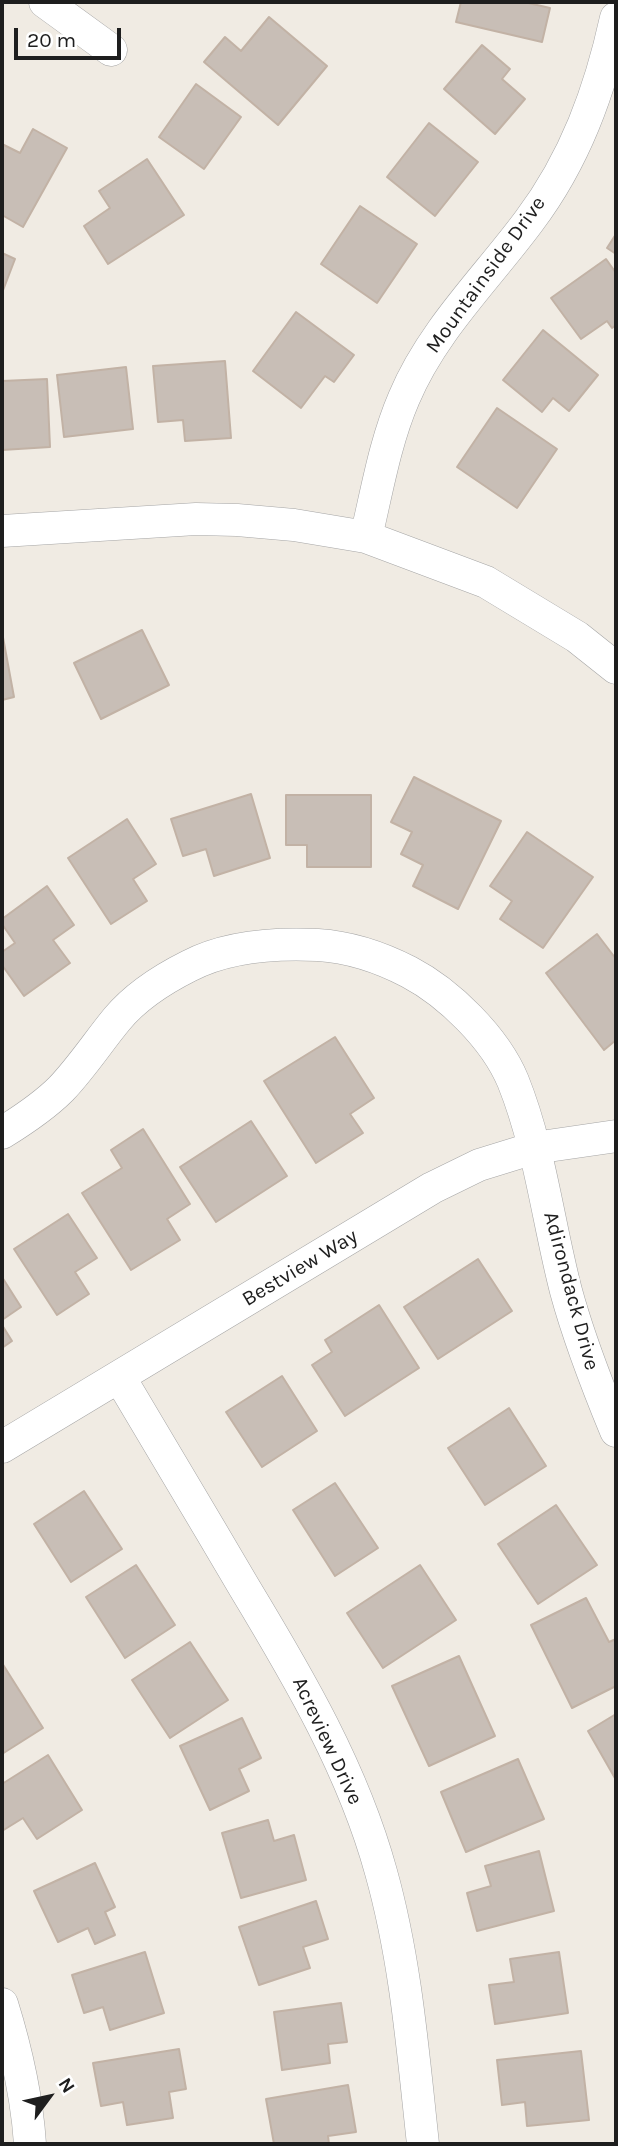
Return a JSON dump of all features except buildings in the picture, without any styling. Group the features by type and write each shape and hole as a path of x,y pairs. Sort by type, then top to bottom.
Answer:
{"street":[{"path":"45,2 111,50"},
{"name":"Mountainside Drive","path":"366,537 386,449 404,398 423,361 451,319 531,220 557,178 589,114 607,60 616,18"},
{"path":"2,530 223,519 294,525 366,537 486,582 577,637 616,668"},
{"name":"Adirondack Drive","path":"2,1133 61,1089 119,1016 153,986 193,964 244,948 290,944 337,946 384,959 427,982 461,1010 491,1045 512,1080 534,1148 566,1291 592,1372 616,1431"},
{"name":"Bestview Way","path":"2,1447 432,1188 479,1165 534,1148 616,1136"},
{"name":"Acreview Drive","path":"120,1378 290,1663 326,1729 356,1798 381,1871 401,1951 423,2144"},
{"path":"2,2004 17,2062 29,2123 30,2144"}]}
